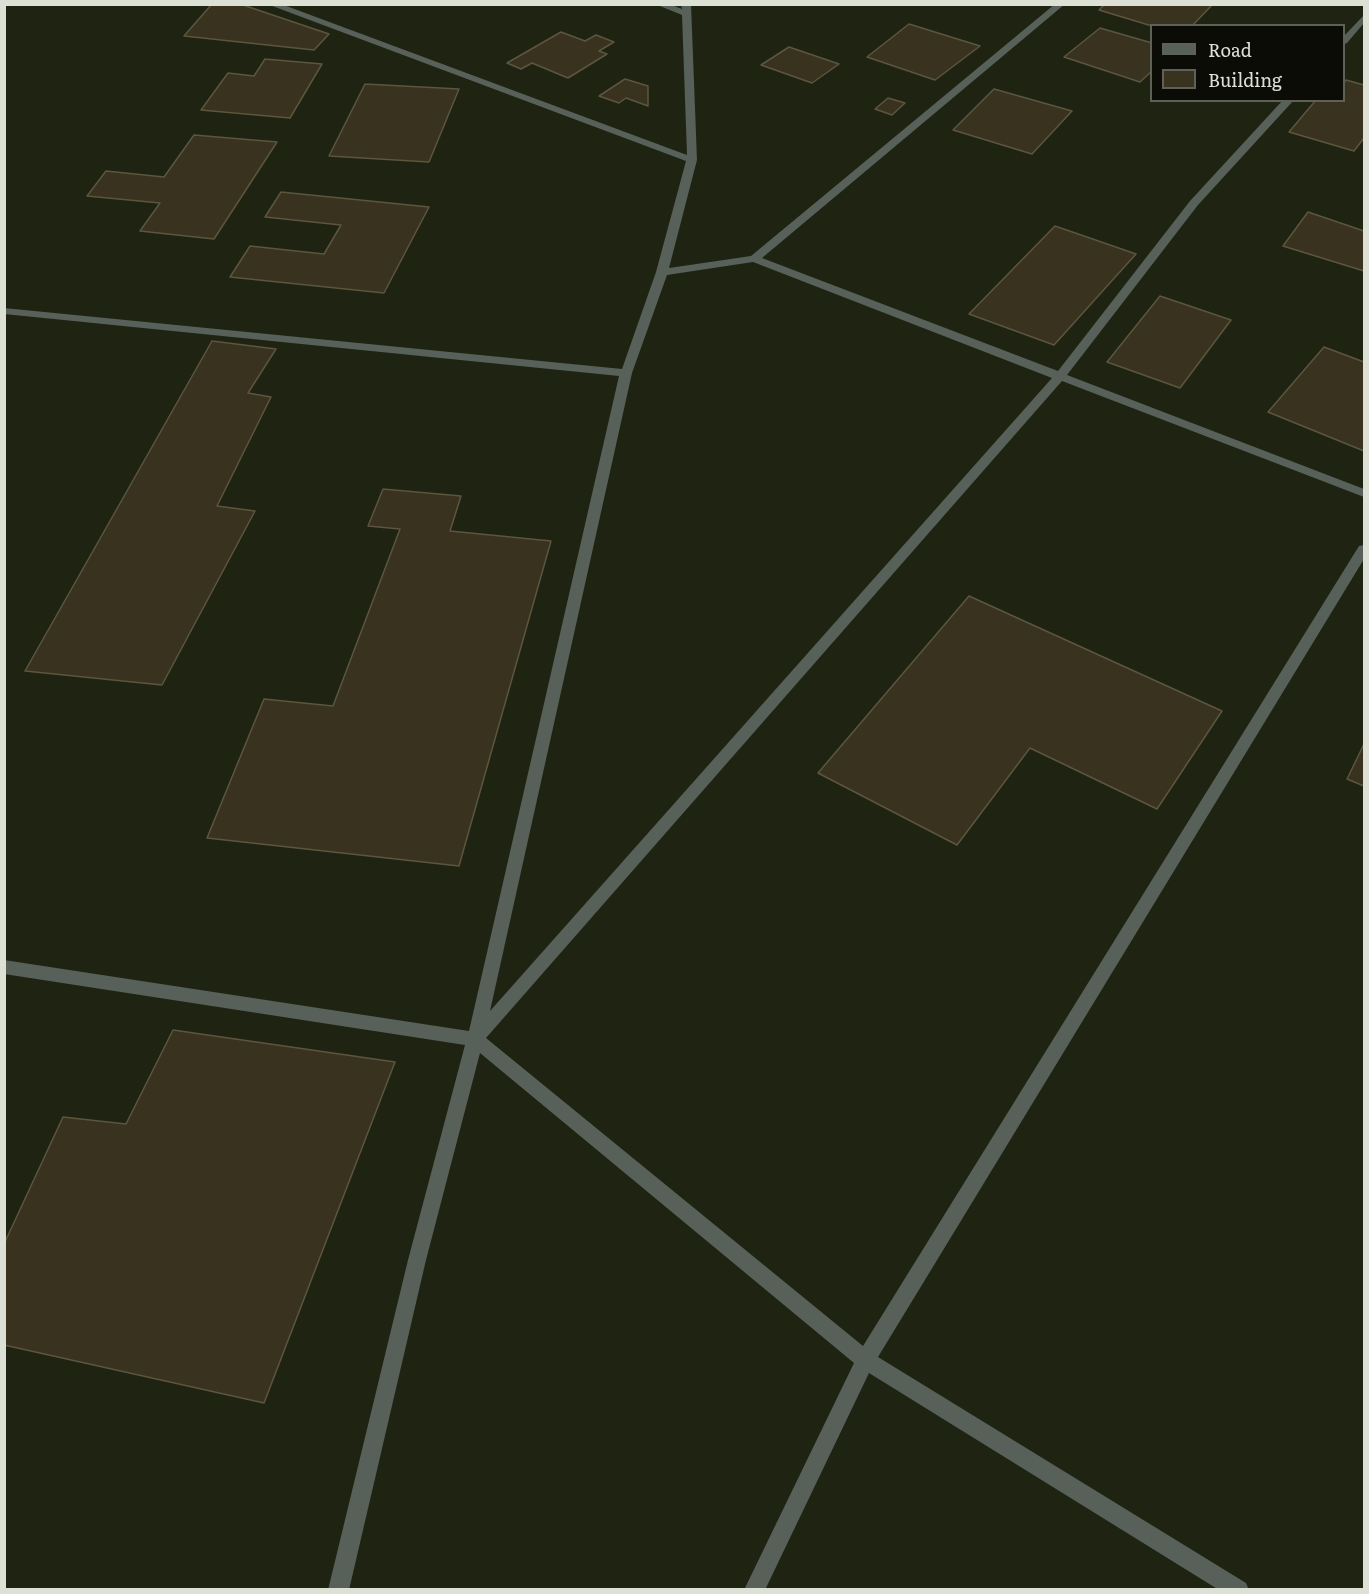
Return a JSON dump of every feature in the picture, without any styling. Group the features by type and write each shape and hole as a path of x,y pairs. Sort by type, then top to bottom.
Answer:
{"street":[{"path":"271,4 692,160"},
{"path":"338,1590 417,1260 475,1039 626,373 662,272 692,160 686,9 659,4"},
{"path":"754,259 1061,4"},
{"path":"1345,40 1365,18"},
{"path":"475,1039 1060,376 1194,203 1287,102"},
{"path":"662,272 754,259 1365,493"},
{"path":"4,311 626,373"},
{"path":"754,1590 865,1359 1365,549"},
{"path":"4,967 475,1039 865,1359 1239,1590"}],"building":[{"path":"212,4 240,4 329,34 314,50 184,36"},
{"path":"1105,4 1213,4 1194,24 1150,25 1099,10"},
{"path":"909,24 980,46 935,80 867,57"},
{"path":"1100,28 1150,42 1150,73 1140,82 1064,57"},
{"path":"561,32 585,41 596,35 614,42 599,51 607,54 568,78 532,63 521,69 507,63"},
{"path":"789,47 839,64 812,83 761,65"},
{"path":"265,59 322,64 290,118 201,110 228,73 254,76"},
{"path":"625,79 648,86 648,106 626,98 619,103 599,96"},
{"path":"1345,82 1364,85 1364,138 1354,151 1289,132 1314,102 1345,102"},
{"path":"365,84 459,89 429,162 329,156"},
{"path":"994,89 1072,111 1032,154 953,130"},
{"path":"888,98 905,103 892,115 875,109"},
{"path":"194,135 277,142 214,239 140,231 160,203 87,196 106,171 164,177"},
{"path":"281,192 429,207 384,293 230,277 250,246 324,254 341,225 265,217"},
{"path":"1308,212 1364,231 1364,271 1283,246"},
{"path":"1055,226 1136,254 1054,345 969,314"},
{"path":"1160,296 1231,320 1180,388 1107,362"},
{"path":"212,341 276,349 248,393 271,397 217,506 255,511 162,685 25,671"},
{"path":"1324,347 1364,362 1364,451 1268,412"},
{"path":"383,489 461,496 450,531 551,541 459,866 207,838 264,699 333,706 400,529 368,526"},
{"path":"969,596 1222,711 1157,809 1030,748 957,845 818,773"},
{"path":"1364,744 1364,786 1347,779"},
{"path":"173,1030 395,1062 264,1403 4,1345 4,1244 63,1117 126,1124"}]}
